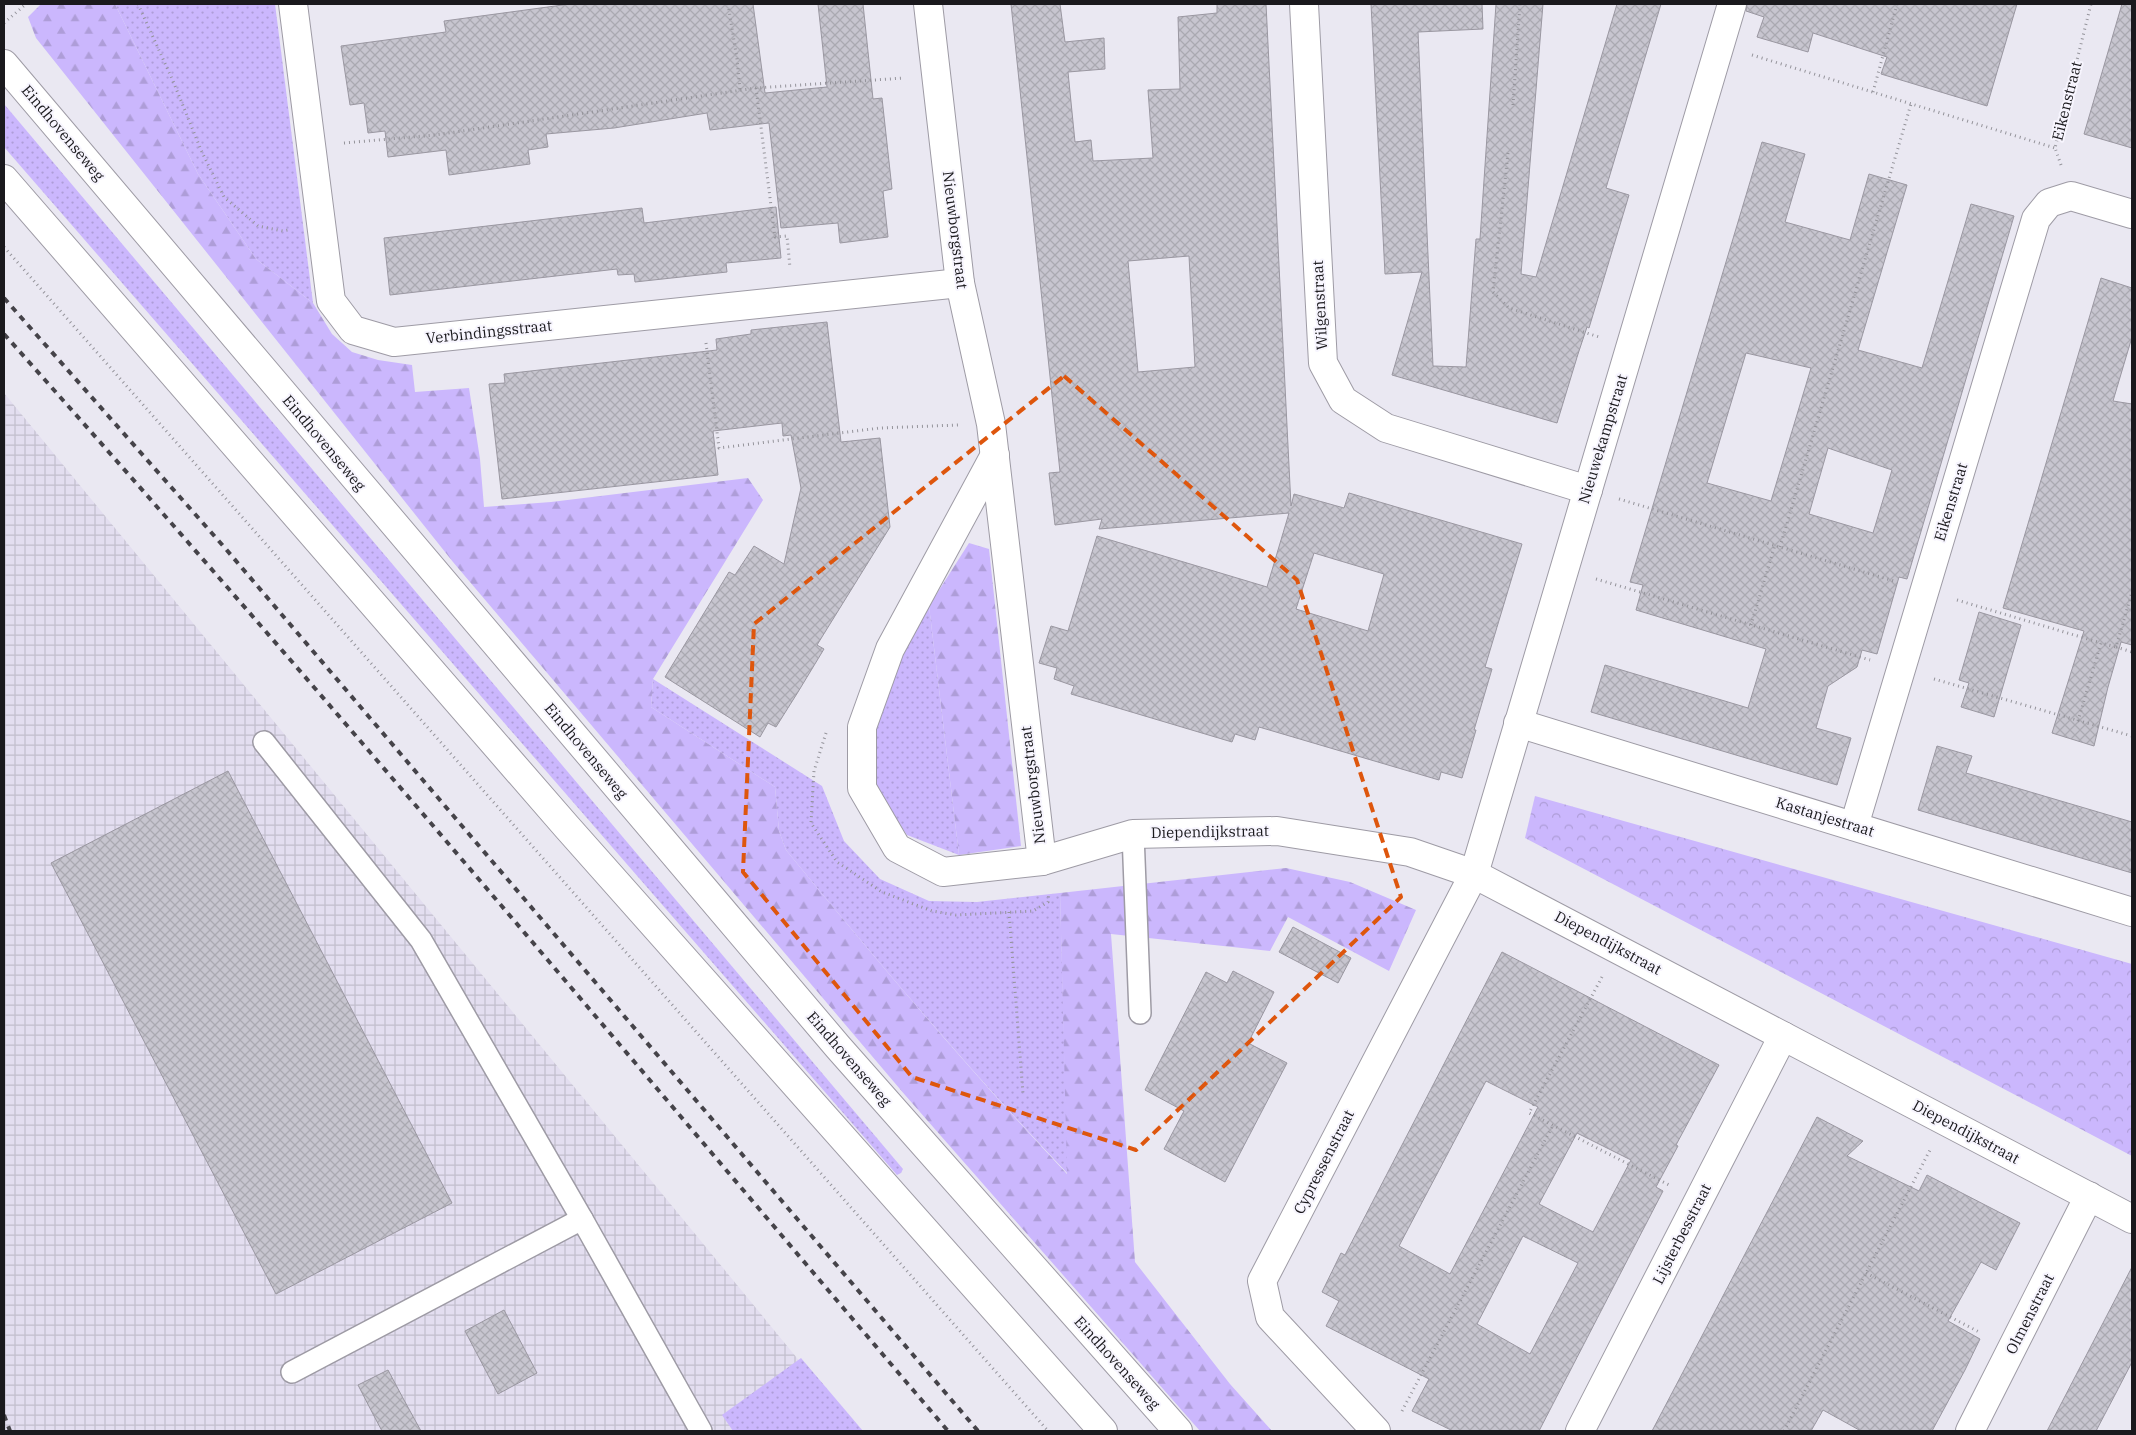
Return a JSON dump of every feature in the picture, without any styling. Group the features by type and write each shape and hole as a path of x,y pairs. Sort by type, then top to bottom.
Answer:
{"street":[{"name":"Verbindingsstraat","path":"292,4 331,300 352,330 394,342 960,283"},
{"name":"Nieuwborgstraat","path":"928,4 960,283 991,424 995,455 1042,861 944,872 897,848 862,788 862,727 890,649 995,455"},
{"name":"Wilgenstraat","path":"1304,4 1323,363 1343,400 1386,428 1588,490"},
{"name":"Nieuwekampstraat","path":"1474,874 1732,4"},
{"name":"Eindhovenseweg","path":"4,64 832,1040 1178,1431"},
{"path":"4,179 560,819 1103,1431"},
{"path":"2072,196 2132,214"},
{"name":"Eikenstraat","path":"1854,826 2036,219 2049,203 2072,196"},
{"name":"Kastanjestraat","path":"1518,723 2132,912"},
{"name":"Diependijkstraat","path":"1042,861 1133,834 1276,831 1410,852 1474,874 2132,1219"},
{"name":"Cypressenstraat","path":"1376,1431 1270,1317 1262,1281 1474,874"},
{"name":"Lijsterbesstraat","path":"1580,1431 1783,1036"},
{"name":"Olmenstraat","path":"1970,1431 2089,1196"}],"lane":[{"path":"264,742 422,940 701,1431"},
{"path":"1133,834 1140,1013"},
{"path":"292,1372 582,1219"}],"path":[{"path":"4,23 26,4"},
{"path":"138,4 173,81 201,150 224,197 258,226 283,231 321,224"},
{"path":"728,4 738,59 740,90"},
{"path":"1513,105 1520,4"},
{"path":"1872,92 1897,4"},
{"name":"Eikenstraat","path":"2072,196 2055,148 2091,4"},
{"path":"1720,46 2055,148"},
{"path":"311,146 435,135 756,88 937,74"},
{"path":"756,88 775,237 787,236 792,300"},
{"path":"1752,625 1778,546 1911,104"},
{"path":"1508,153 1493,292 1509,308 1630,348"},
{"path":"4,247 1048,1431"},
{"path":"699,310 705,335 719,448 880,428 991,424"},
{"path":"1588,490 2132,652"},
{"path":"1564,569 2132,736"},
{"path":"2116,647 2132,592"},
{"path":"2078,720 2101,643"},
{"path":"1009,912 1023,1094"},
{"path":"1618,948 1529,1113 1552,1127 1699,1200"},
{"path":"1784,1431 1945,1121"},
{"path":"1400,1414 1552,1127"},
{"path":"1866,1273 2012,1349"}],"highlighted area":[{"path":"1064,376 1297,580 1401,897 1136,1150 912,1077 743,872 754,624"}],"shaded area":[{"path":"4,393 857,1431 4,1431"}],"green space":[{"path":"41,4 115,4 198,174 256,259 313,303 332,334 352,352 378,360 412,365 415,392 469,388 480,459 484,507 551,502 748,478 763,500 653,679 651,707 775,787 779,831 786,850 924,1015 1067,1174 1060,893 1286,868 1350,882 1416,910 1389,971 1288,917 1270,951 1111,934 1135,1262 1230,1384 1272,1431 1200,1431 905,1095 453,562 36,38 28,17"},
{"path":"115,4 275,4 313,303 256,259 198,174"},
{"path":"4,104 903,1169 901,1173 897,1175 4,147"},
{"path":"969,543 989,549 1021,846 959,855 929,606"},
{"path":"929,606 959,855 907,835 873,783 872,724 889,679"},
{"path":"653,679 822,786 844,841 880,879 929,901 977,902 1060,893 1068,1174 924,1015 786,850 779,831 775,787 651,707"},
{"path":"1535,796 2132,964 2132,1156 1525,838"},
{"path":"801,1358 863,1431 733,1431 722,1415"}],"building":[{"path":"570,4 753,4 765,93 827,87 818,4 863,4 873,99 882,98 892,189 883,191 888,237 840,243 838,223 781,228 769,123 710,130 707,113 614,128 546,134 548,147 528,150 530,164 449,175 446,150 388,157 385,131 368,133 364,103 350,105 341,46 446,32 444,21"},
{"path":"1011,4 1060,4 1065,42 1104,38 1105,69 1068,72 1075,142 1091,140 1093,161 1153,158 1148,90 1180,89 1178,17 1217,13 1217,4 1266,4 1291,506 1294,494 1344,508 1349,493 1522,544 1485,667 1492,669 1462,778 1441,772 1439,780 1259,727 1255,740 1235,734 1232,742 1071,694 1074,686 1054,679 1057,668 1039,663 1051,626 1068,631 1097,536 1267,587 1289,513 1099,529 1102,519 1055,525 1049,473 1060,472","holes":["1189,256 1195,367 1138,372 1128,261","1314,553 1384,574 1368,631 1296,609"]},
{"path":"1371,4 1482,4 1483,29 1418,32 1433,366 1466,367 1476,239 1480,239 1496,4 1543,4 1521,274 1536,277 1617,4 1661,4 1606,188 1629,195 1589,328 1587,327 1557,423 1392,375 1422,272 1385,274"},
{"path":"1747,4 2017,4 1987,106 1881,74 1887,57 1813,33 1808,52 1757,37 1764,17 1746,11"},
{"path":"2122,4 2132,4 2132,148 2084,134"},
{"path":"1762,142 1805,154 1785,222 1850,240 1869,174 1907,185 1858,350 1922,368 1971,204 2014,216 1907,579 1899,577 1877,654 1862,650 1857,667 1828,686 1816,728 1851,738 1837,785 1591,712 1605,665 1748,708 1766,649 1636,610 1643,585 1630,582","holes":["1746,353 1811,368 1771,501 1707,483","1828,448 1892,470 1873,533 1809,514"]},
{"path":"776,207 781,258 726,263 727,272 635,282 634,274 618,275 617,269 390,295 384,238 642,208 644,223"},
{"path":"2101,278 2132,288 2132,337 2113,401 2132,404 2132,645 2121,642 2094,746 2052,733 2084,631 2003,608"},
{"path":"827,322 841,442 880,438 890,527 817,645 824,649 798,692 776,727 768,723 760,737 665,677 729,572 735,575 754,546 784,564 801,488 791,435 783,436 782,423 713,431 718,475 502,499 489,384 505,383 504,374 717,350 716,339 751,334 751,330"},
{"path":"1979,612 2021,625 1994,717 1961,707 1969,683 1959,680"},
{"path":"1937,746 1972,756 1966,773 2132,822 2132,873 1918,810"},
{"path":"228,771 452,1203 276,1294 51,863"},
{"path":"1293,927 1351,958 1338,983 1279,952"},
{"path":"1502,952 1719,1065 1676,1145 1678,1146 1656,1187 1663,1191 1539,1431 1453,1431 1412,1411 1429,1379 1326,1326 1339,1301 1322,1292 1341,1253 1345,1255","holes":["1486,1081 1538,1107 1450,1274 1399,1246","1577,1133 1631,1160 1593,1232 1539,1204","1523,1236 1578,1263 1530,1354 1477,1324"]},
{"path":"1233,971 1274,992 1248,1043 1287,1063 1225,1182 1164,1149 1184,1111 1145,1090 1206,972 1227,983"},
{"path":"1817,1117 1863,1141 1847,1156 1919,1191 1927,1175 2020,1223 1996,1270 1981,1262 1948,1321 1980,1339 1965,1370 1932,1431 1861,1431 1823,1410 1811,1431 1652,1431"},
{"path":"2132,1267 2132,1362 2117,1391 2096,1431 2047,1431"},
{"path":"504,1310 537,1373 498,1394 465,1331"},
{"path":"388,1370 421,1431 382,1431 358,1385"}],"railway":[{"path":"4,298 225,548 978,1431"},
{"path":"4,334 362,743 948,1431"},
{"path":"4,1415 10,1431"}]}
